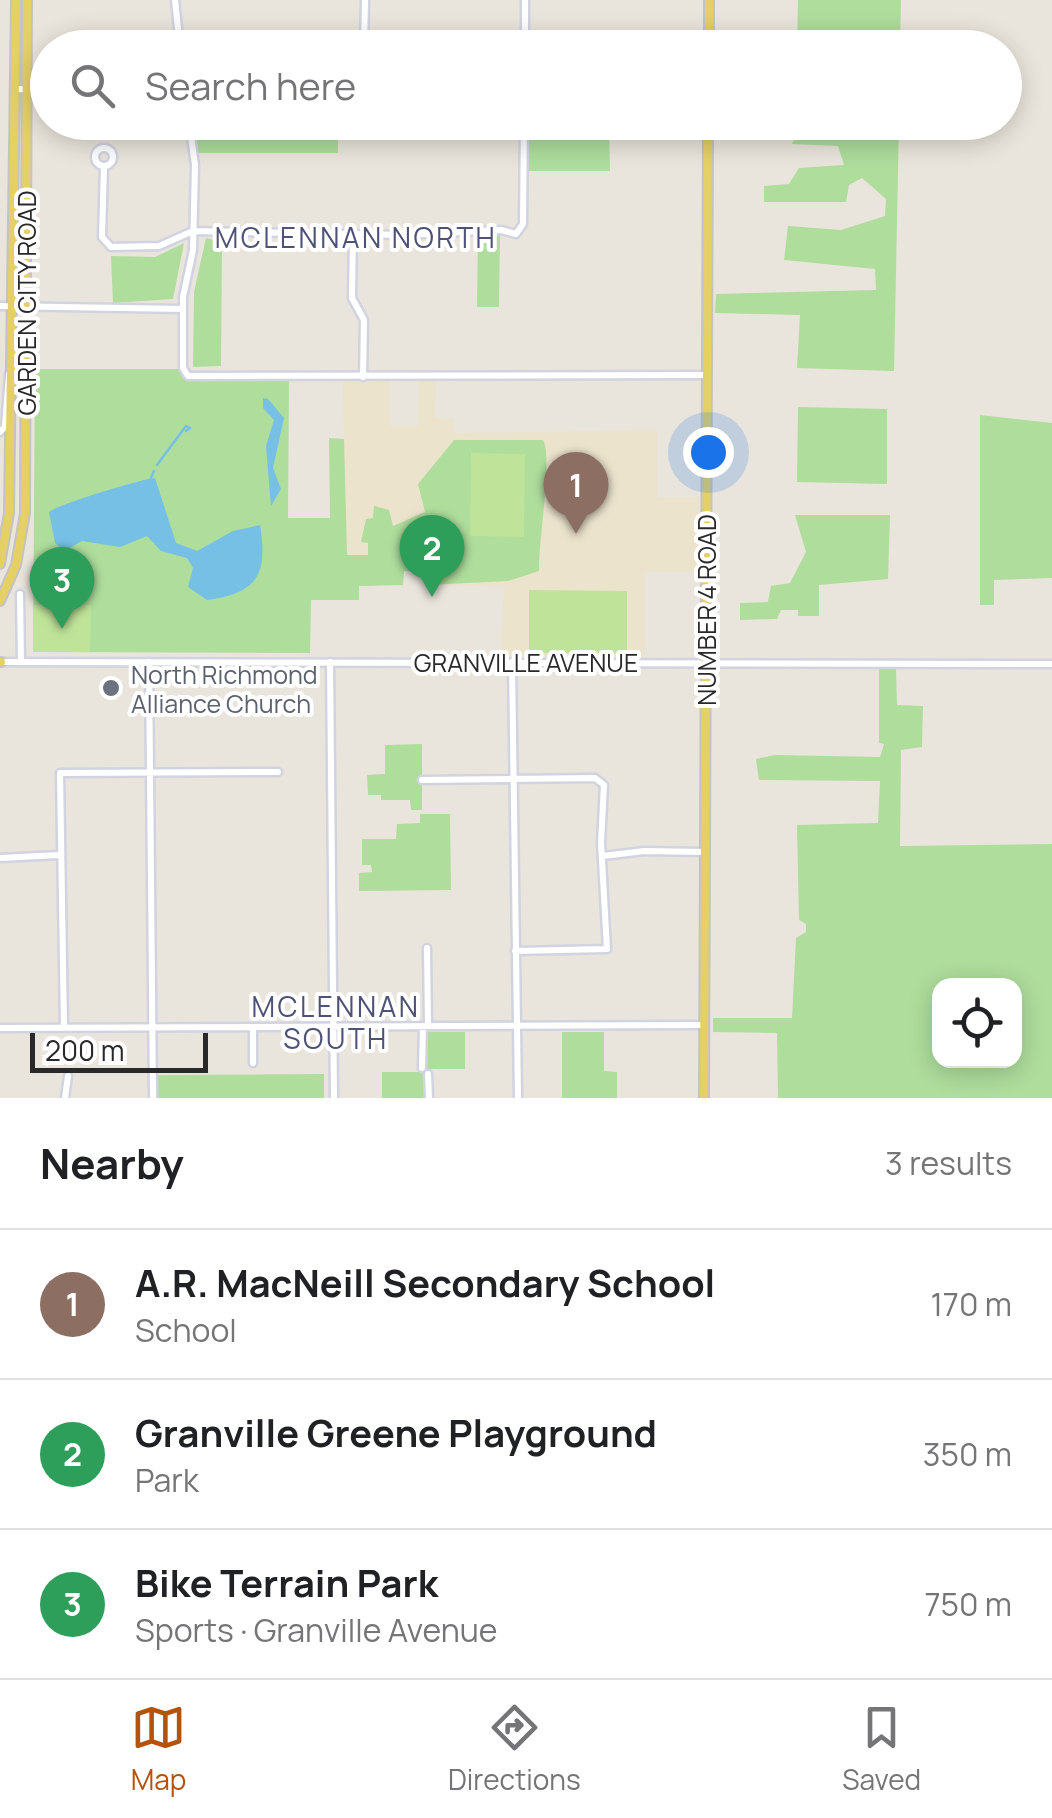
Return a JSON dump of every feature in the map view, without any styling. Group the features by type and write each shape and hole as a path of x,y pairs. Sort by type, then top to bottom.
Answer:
{"main road":[{"name":"GARDEN CITY ROAD","path":"0,564 9,513 16,0"},
{"name":"GARDEN CITY ROAD","path":"0,601 16,565 24,513 27,0"},
{"path":"709,0 709,30"},
{"name":"NUMBER 4 ROAD","path":"704,1098 708,140"}],"street":[{"path":"176,0 178,30"},
{"path":"364,30 365,0"},
{"path":"525,0 525,30"},
{"path":"15,89 27,90"},
{"path":"191,140 195,166 193,230 183,308 185,374 707,375"},
{"path":"104,166 104,243 111,248 159,246 193,230 352,234 501,230 516,234 521,230 524,140"},
{"path":"352,234 352,298 364,320 363,377"},
{"path":"0,306 183,308"},
{"path":"0,432 5,427 10,374"},
{"path":"20,594 21,662"},
{"name":"GRANVILLE AVENUE","path":"0,662 1052,664"},
{"path":"148,662 153,1098"},
{"path":"330,662 334,1098"},
{"path":"512,662 518,1098"},
{"path":"64,1027 60,774 278,772"},
{"path":"422,780 601,781 604,951 515,951"},
{"path":"602,856 644,851 705,852"},
{"path":"0,858 59,856"},
{"path":"427,948 428,1098"},
{"path":"0,1028 704,1025"},
{"path":"253,1028 253,1064"},
{"path":"65,1098 68,1076"}],"shaded area":[{"path":"343,381 390,381 390,426 418,426 419,381 436,381 435,418 453,418 454,433 657,430 657,497 700,497 699,572 645,572 645,655 501,656 504,586 427,585 427,572 404,571 403,585 346,586"}],"green space":[{"path":"798,0 901,0 900,30 797,30"},
{"path":"194,140 338,140 338,153 196,153"},
{"path":"528,140 609,140 610,171 527,171"},
{"path":"794,140 899,140 894,371 797,368 800,315 715,313 716,294 876,290 875,269 784,260 788,226 841,230 885,216 886,199 862,178 849,185 846,202 764,202 764,186 789,184 799,168 844,165 838,146 792,144"},
{"path":"478,233 500,233 499,307 477,307"},
{"path":"206,238 222,242 221,366 193,367 194,292"},
{"path":"184,243 173,299 113,303 111,256 155,257"},
{"path":"35,369 178,369 187,380 289,381 288,518 330,518 329,438 344,439 347,555 368,555 368,543 361,542 366,519 373,518 374,506 389,510 393,526 425,512 418,484 454,440 543,440 546,464 539,571 508,581 427,585 427,572 404,571 403,585 359,586 359,600 311,600 310,653 33,652"},
{"path":"798,407 887,409 887,484 797,482"},
{"path":"980,415 1052,423 1052,578 994,580 994,605 980,605"},
{"path":"471,453 525,454 524,537 470,536"},
{"path":"795,515 890,515 888,579 819,585 819,616 798,616 798,610 781,610 777,619 740,620 740,603 768,602 771,586 790,583 806,552"},
{"path":"529,590 627,591 627,653 529,653"},
{"path":"34,605 91,605 90,652 33,652"},
{"path":"879,669 896,669 897,705 923,706 922,747 901,750 900,846 1052,844 1052,1098 778,1098 777,1033 713,1032 713,1018 792,1018 796,938 806,932 806,924 799,920 797,825 878,823 880,781 759,780 756,759 775,755 880,757 884,744 879,743"},
{"path":"422,744 422,810 411,810 410,800 381,800 381,795 368,795 367,775 385,774 385,745"},
{"path":"420,814 450,814 451,890 359,891 359,873 372,872 371,865 362,865 362,839 396,839 397,824 420,823"},
{"path":"427,1032 465,1032 465,1069 427,1069"},
{"path":"562,1032 604,1032 604,1071 617,1072 617,1098 562,1098"},
{"path":"382,1072 424,1072 424,1098 382,1098"},
{"path":"324,1074 324,1098 157,1098 157,1075"}],"water":[{"path":"263,398 284,418 273,468 281,489 271,506 266,446 274,420 263,408"},
{"path":"155,478 176,543 197,551 233,531 260,525 260,568 248,586 207,600 188,587 193,568 187,558 161,551 147,536 120,547 82,541 64,551 55,543 49,512"}],"waterway":[{"path":"157,465 186,426 190,428 186,431"},
{"path":"151,478 154,471"}],"place":[{"name":"A.R. MacNeill Secondary School","path":"576,534"},
{"name":"Granville Greene Playground","path":"432,597"},
{"name":"Bike Terrain Park","path":"62,629"},
{"name":"North Richmond Alliance Church","path":"111,688"}],"district":[{"name":"MCLENNAN NORTH","path":"356,237"},
{"name":"MCLENNAN SOUTH","path":"336,1022"}]}
